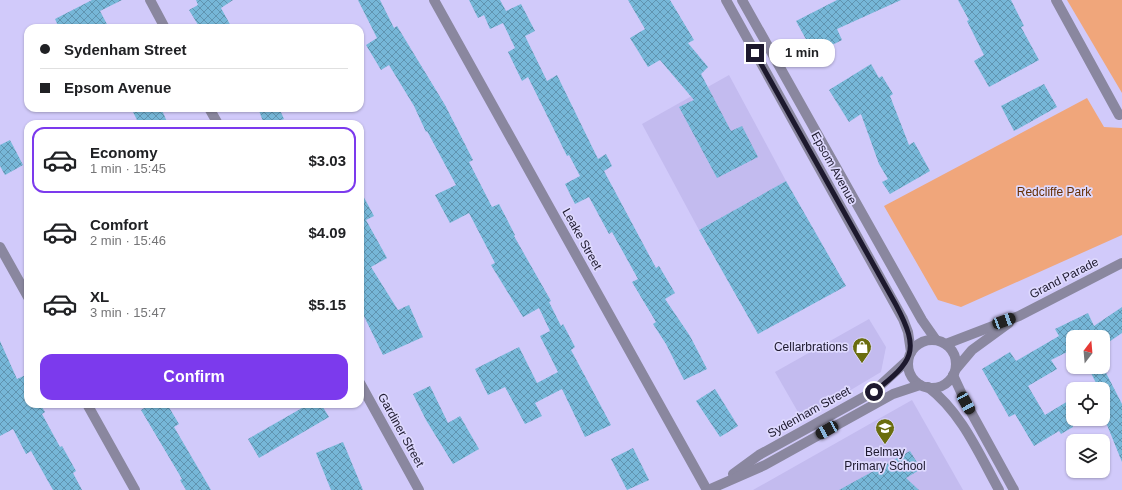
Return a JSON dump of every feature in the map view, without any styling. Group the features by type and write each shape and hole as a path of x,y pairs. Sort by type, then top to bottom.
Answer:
{"street":[{"path":"150,0 164,24"},
{"name":"Leake Street","path":"434,0 707,490"},
{"path":"728,3 742,0"},
{"name":"Epsom Avenue","path":"742,0 922,320 936,340"},
{"path":"1056,0 1119,115"},
{"name":"Epsom Avenue","path":"728,3 903,320 908,332 910,356"},
{"path":"0,247 24,290"},
{"name":"Grand Parade","path":"946,344 1018,316 1122,263"},
{"name":"Grand Parade","path":"954,372 972,350 1018,316"},
{"path":"999,490 958,418 943,399 910,374 910,356 922,342 936,340 946,344 955,358 954,372 966,403 1014,490"},
{"name":"Sydenham Street","path":"720,484 759,455 874,392 910,356"},
{"path":"924,386 934,388 945,384 954,372"},
{"name":"Sydenham Street","path":"707,490 764,465 893,394 924,386"},
{"name":"Gardiner Street","path":"364,390 419,490"},
{"path":"90,408 135,490"}],"shaded area":[{"path":"729,75 786,181 699,230 642,124"},
{"path":"869,319 886,347 881,372 802,419 775,372"},
{"name":"Belmay Primary School","path":"912,400 963,490 753,490"}],"green space":[{"path":"1067,0 1122,0 1122,93"},
{"name":"Redcliffe Park","path":"1087,98 1104,127 1122,128 1122,235 961,307 938,300 884,206"}],"building":[{"path":"92,0 122,0 100,11 107,24 57,24 55,19"},
{"path":"196,0 233,0 221,8 230,24 198,24 189,10 198,5"},
{"path":"358,0 380,0 394,28 397,26 445,105 473,160 469,162 492,207 499,204 515,235 514,236 551,301 549,302 561,326 563,324 575,347 571,350 611,425 585,437 562,389 535,403 542,416 525,424 505,387 488,395 475,369 519,347 537,383 558,372 540,336 550,331 539,308 523,317 491,265 495,263 469,213 450,223 435,195 456,185 427,131 426,132 414,106 389,65 381,70 366,45 377,38"},
{"path":"469,0 500,0 506,11 521,4 535,31 525,36 547,81 557,75 598,159 606,154 612,166 604,171 656,268 659,266 675,293 665,299 690,336 707,369 684,380 666,344 653,324 656,322 632,282 638,279 612,232 609,234 589,197 575,204 565,184 580,176 569,155 567,156 528,77 522,81 508,52 515,48 503,23 490,29 484,15 478,18"},
{"path":"628,0 670,0 694,40 688,43 708,67 701,74 731,131 742,126 758,157 717,178 679,107 694,100 660,60 648,67 630,38 645,29"},
{"path":"837,0 901,0 837,29 842,40 814,54 796,21"},
{"path":"958,0 1011,0 1024,26 1021,27 1039,60 989,87 974,61 984,55 967,21 969,20"},
{"path":"871,64 879,78 882,76 893,94 890,96 909,145 914,142 930,171 890,194 882,182 888,179 879,164 861,114 849,122 829,90"},
{"path":"1044,84 1057,107 1014,131 1001,106"},
{"path":"133,112 163,112 166,120 137,120"},
{"path":"260,112 281,112 284,119 281,120 262,120"},
{"path":"10,140 23,165 5,175 0,166 0,145"},
{"path":"786,181 846,286 758,334 699,230"},
{"path":"364,197 374,216 366,220 387,258 371,267 398,310 409,305 423,337 383,355 364,316"},
{"path":"1122,307 1122,333 1110,341 1110,330 1066,330 1066,352 1051,360 1057,369 1028,386 1045,415 1066,402 1066,426 1073,426 1061,434 1059,431 1034,446 1015,414 1009,417 982,369 1010,352 1016,361 1059,336 1055,329 1088,313 1094,326"},
{"path":"0,341 17,379 24,376 24,408 42,408 45,412 42,414 60,447 62,446 76,471 73,473 82,490 53,490 31,451 26,454 13,429 0,436"},
{"path":"1092,374 1107,374 1122,404 1122,462 1107,426 1110,426 1110,382 1096,382"},
{"path":"430,386 448,423 460,416 479,449 453,464 426,420 413,394"},
{"path":"715,389 738,426 720,437 696,401"},
{"path":"144,408 169,408 179,424 174,427 211,490 186,490 180,480 182,479 141,410"},
{"path":"302,408 323,408 329,417 259,458 248,439"},
{"path":"343,442 363,490 331,490 316,453"},
{"path":"633,448 649,480 627,490 611,459"},
{"path":"910,451 921,469 906,478 919,490 839,490"}],"place":[{"name":"Cellarbrations","path":"862,364"},
{"name":"Belmay Primary School","path":"885,445"}],"route":[{"path":"755,53 896,305 907,329 911,352 908,360 874,392"}]}
